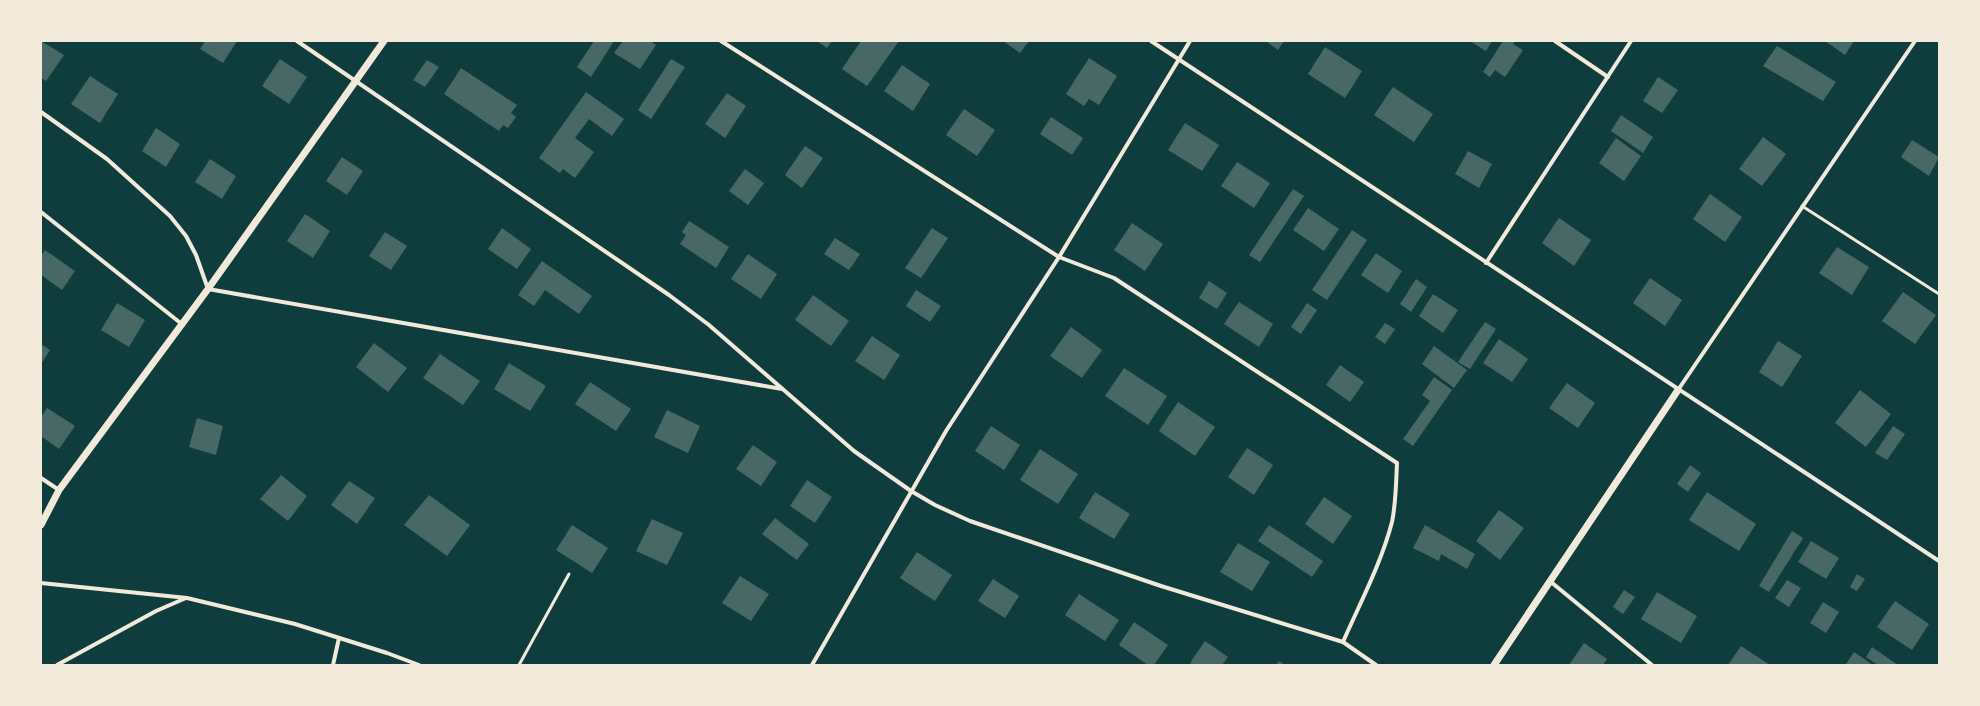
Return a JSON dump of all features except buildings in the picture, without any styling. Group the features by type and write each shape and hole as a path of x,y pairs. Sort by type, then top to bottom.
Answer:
{"street":[{"path":"297,41 669,295 709,325 854,451 911,491 935,504 978,523 1160,586 1343,642 1376,665"},
{"path":"41,525 59,490 183,325 384,41"},
{"path":"721,41 1059,257 1114,278 1397,463 1396,495 1392,521 1384,548 1343,642"},
{"path":"1151,41 1939,561"},
{"path":"812,665 946,431 1059,257 1190,41"},
{"path":"1555,41 1608,77"},
{"path":"1486,263 1631,41"},
{"path":"1494,665 1802,206 1915,41"},
{"path":"41,112 107,159 170,216 186,236 196,255 208,289"},
{"path":"41,212 183,325"},
{"path":"208,289 782,389"},
{"path":"41,478 59,490"},
{"path":"1551,582 1652,665"},
{"path":"41,583 187,598 295,624 419,665"},
{"path":"57,665 156,611 187,598"},
{"path":"333,665 339,638"}],"lane":[{"path":"1802,206 1939,294"},
{"path":"519,665 569,574"}]}
